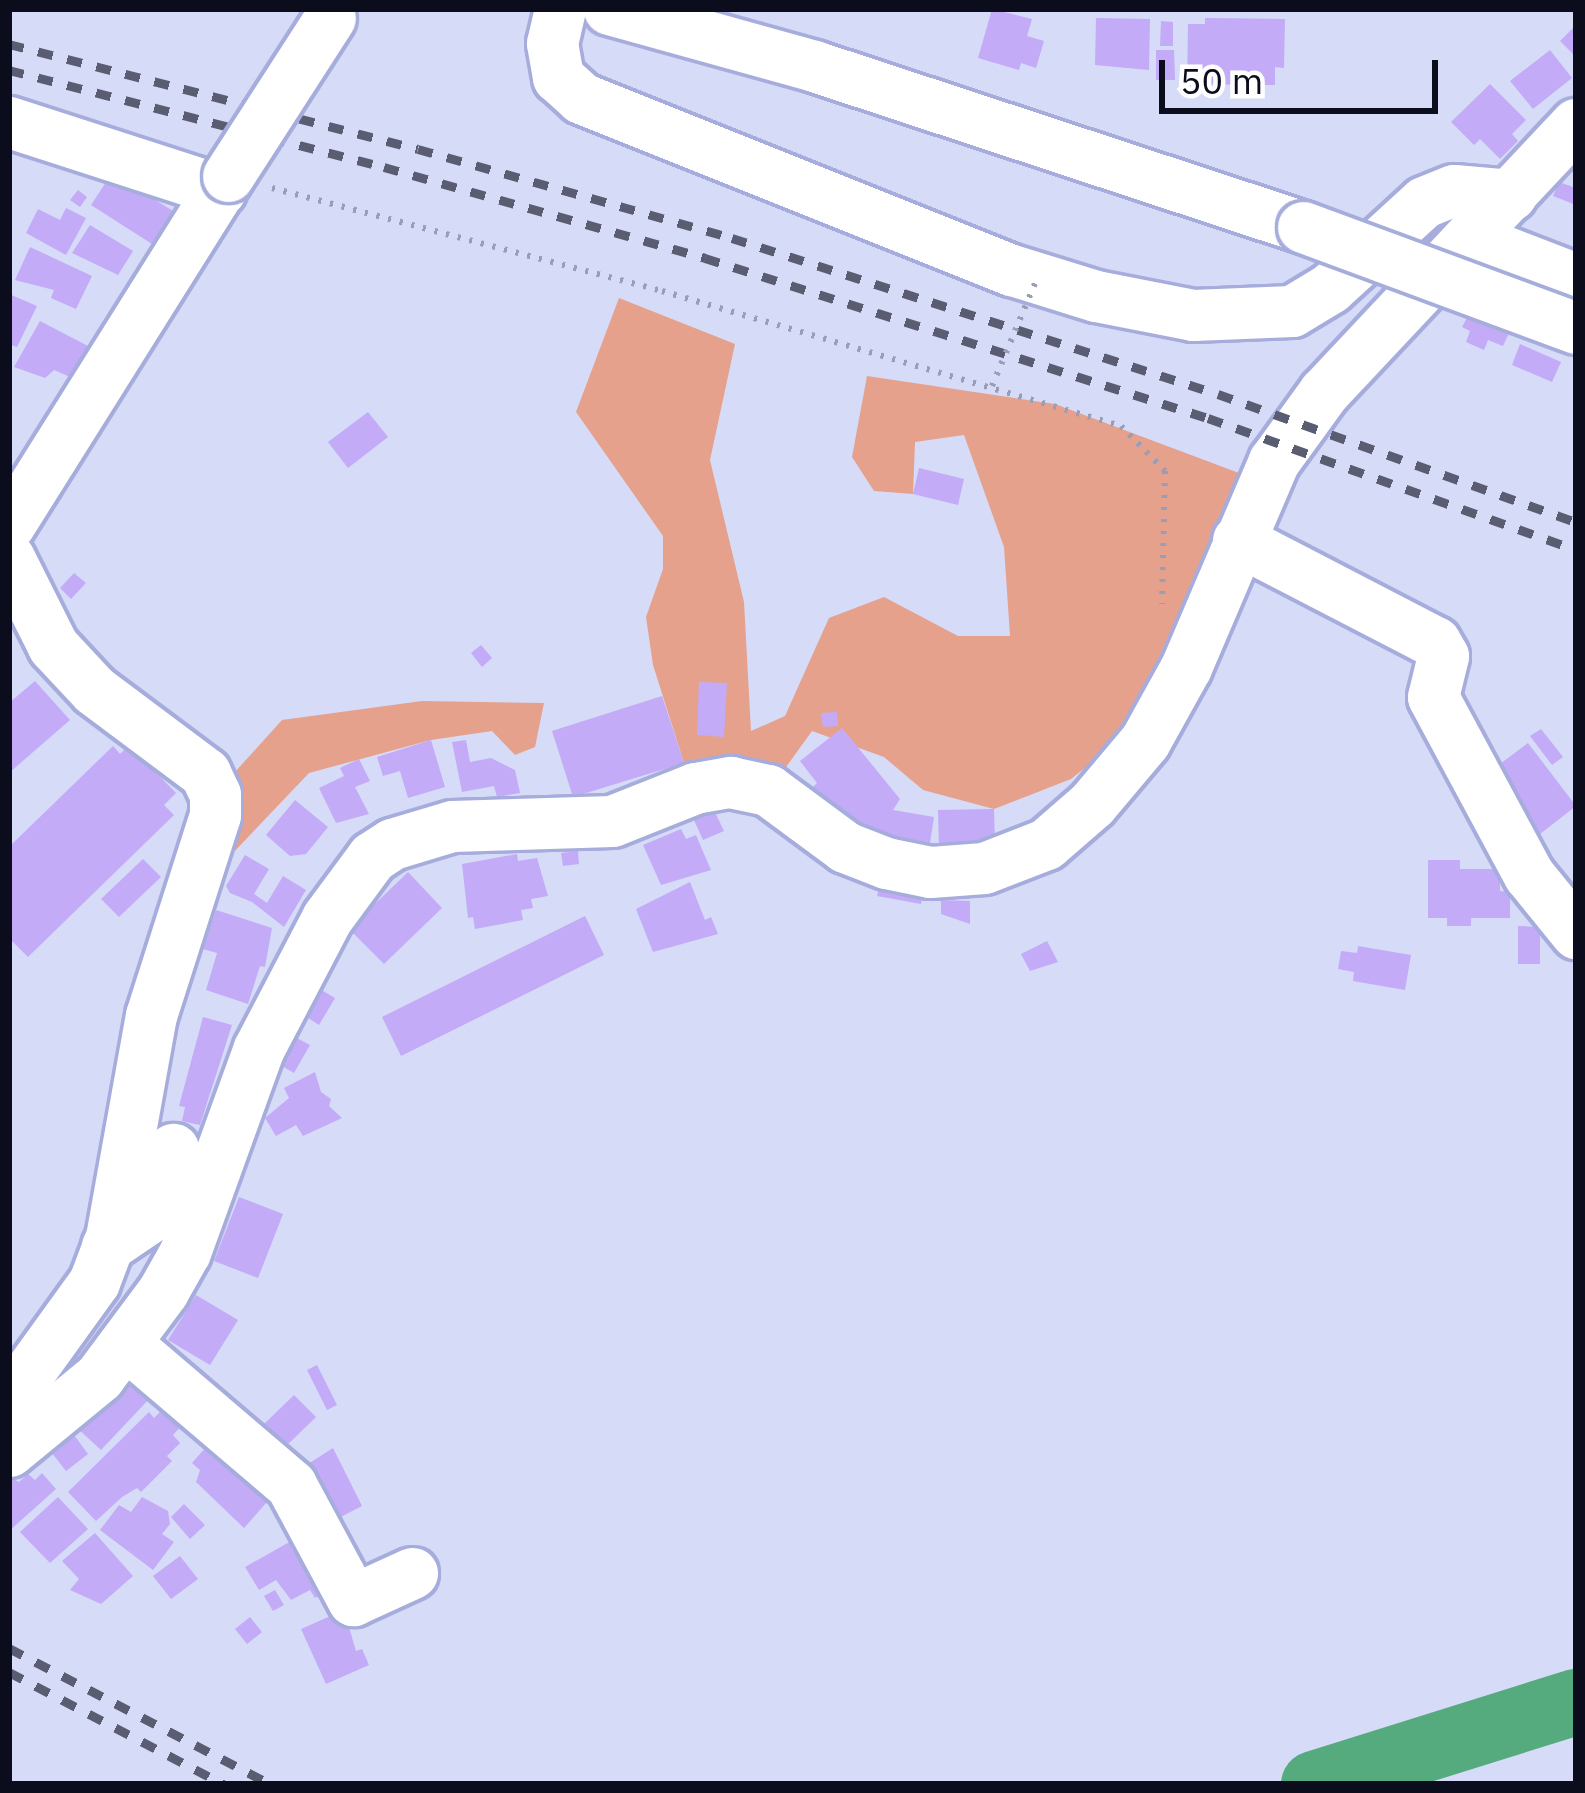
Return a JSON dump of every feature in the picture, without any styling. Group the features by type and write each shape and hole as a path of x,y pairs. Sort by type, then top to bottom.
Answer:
{"street":[{"path":"560,9 552,43 558,76 581,98 1012,270 1096,296 1193,315 1292,311 1330,288 1424,202 1454,190 1483,188 1511,195"},
{"path":"609,9 814,66 1303,226 1576,328"},
{"path":"9,525 333,13"},
{"path":"9,122 224,183"},
{"path":"9,1451 52,1421 126,1344 185,1252 240,1092 327,918 356,874 392,844 452,826 612,821 695,788 730,782 768,790 845,847 886,863 930,872 984,868 1046,844 1092,804 1145,741 1188,662 1274,461 1324,392 1576,124"},
{"path":"1470,238 1576,279"},
{"path":"1238,540 1435,642 1443,656 1433,697 1528,875 1576,933"},
{"path":"9,558 53,646 94,690 205,773 215,794 215,815 151,1015 107,1246 94,1282 9,1400"},
{"path":"107,1246 147,1219 173,1149"},
{"path":"126,1344 291,1485 353,1600 412,1574"}],"path":[{"path":"224,183 662,291 1121,426 1165,471 1162,634 1170,650 1188,662"},
{"path":"992,386 1036,281"}],"shaded area":[{"path":"619,298 735,344 710,460 744,602 751,731 785,716 829,618 884,597 958,636 1010,636 1004,547 964,435 915,442 913,494 874,491 852,457 867,376 1055,404 1247,476 1147,718 1071,779 994,809 923,790 884,757 812,731 781,774 684,763 653,665 646,617 663,569 663,536 576,412"},
{"path":"422,701 544,703 535,747 515,755 492,731 431,740 309,773 211,876 225,783 282,720"}],"building":[{"path":"992,9 1032,19 1027,36 1044,41 1036,68 1021,63 1019,70 978,58"},
{"path":"1096,18 1150,19 1149,70 1095,65"},
{"path":"1205,18 1285,19 1284,68 1275,67 1275,85 1187,84 1188,24 1205,24"},
{"path":"1161,21 1173,22 1173,46 1160,46"},
{"path":"1576,25 1576,57 1560,41"},
{"path":"1156,50 1174,50 1175,80 1156,80"},
{"path":"1550,50 1572,78 1533,109 1510,81"},
{"path":"1490,84 1526,120 1512,134 1518,141 1500,159 1480,139 1474,145 1451,122"},
{"path":"112,173 173,211 152,244 91,205"},
{"path":"1559,182 1576,188 1576,205 1553,196"},
{"path":"78,190 87,197 80,207 70,200"},
{"path":"66,208 86,218 66,255 26,233 38,209 60,220"},
{"path":"90,225 133,251 118,275 72,253"},
{"path":"30,247 92,276 76,309 51,298 54,290 15,280"},
{"path":"9,294 37,306 17,347 9,344"},
{"path":"1469,314 1510,331 1503,346 1488,340 1484,350 1466,342 1470,331 1462,327"},
{"path":"40,321 90,347 75,379 54,370 45,378 14,367"},
{"path":"1520,344 1561,362 1552,382 1512,365"},
{"path":"368,412 388,437 348,468 328,442"},
{"path":"919,468 964,479 958,505 913,494"},
{"path":"74,573 86,583 71,599 60,588"},
{"path":"481,645 492,658 482,667 471,653"},
{"path":"35,681 70,720 9,773 9,703"},
{"path":"699,682 727,683 724,737 697,735"},
{"path":"662,696 684,763 573,797 552,731"},
{"path":"837,712 838,726 823,727 821,713"},
{"path":"842,728 900,799 893,810 934,817 928,856 876,843 850,817 845,820 826,809 810,790 817,783 800,761"},
{"path":"1541,729 1563,757 1552,765 1530,736"},
{"path":"431,740 445,787 408,798 400,771 383,776 377,757"},
{"path":"466,740 470,762 491,758 515,770 520,793 497,797 494,786 462,792 452,742"},
{"path":"1528,743 1576,806 1540,834 1492,770"},
{"path":"129,745 176,793 164,805 174,815 28,957 9,938 9,847 113,746 120,754"},
{"path":"359,759 370,781 355,787 369,814 336,823 319,788 344,776 340,768"},
{"path":"295,800 328,827 306,854 290,856 266,835"},
{"path":"994,809 995,845 939,853 938,810"},
{"path":"714,810 724,831 703,840 693,818"},
{"path":"681,829 686,839 696,835 711,870 661,885 643,845"},
{"path":"578,851 579,864 563,866 561,853"},
{"path":"517,854 518,861 537,858 548,896 531,899 533,908 521,910 523,920 475,929 473,917 468,918 462,864"},
{"path":"245,855 269,869 254,894 267,903 283,876 306,890 284,927 226,886"},
{"path":"143,859 161,877 119,917 101,899"},
{"path":"1428,860 1460,860 1460,869 1500,869 1500,891 1510,892 1510,918 1471,918 1471,926 1447,926 1447,918 1428,918"},
{"path":"408,872 442,908 384,964 349,929"},
{"path":"690,882 705,920 711,917 718,934 653,952 636,909"},
{"path":"879,889 922,897 921,904 877,896"},
{"path":"941,900 970,901 970,924 941,914"},
{"path":"216,910 272,928 265,967 260,966 248,1004 206,990 217,953 203,949"},
{"path":"585,916 604,955 401,1056 382,1017"},
{"path":"1518,926 1540,927 1540,964 1518,964"},
{"path":"1047,941 1058,962 1030,971 1021,954"},
{"path":"1358,946 1411,955 1405,990 1353,981 1354,972 1338,969 1341,951 1357,953"},
{"path":"318,988 335,998 319,1025 302,1014"},
{"path":"203,1017 232,1025 200,1125 182,1121 185,1107 179,1106"},
{"path":"291,1035 310,1045 294,1073 275,1062"},
{"path":"315,1072 321,1092 331,1099 329,1106 342,1118 303,1136 296,1125 276,1136 265,1118 289,1098 284,1088"},
{"path":"239,1197 283,1214 258,1278 214,1261"},
{"path":"196,1295 238,1320 210,1365 168,1340"},
{"path":"134,1363 150,1398 101,1450 75,1426"},
{"path":"317,1365 337,1405 327,1410 307,1370"},
{"path":"294,1395 316,1417 282,1450 260,1428"},
{"path":"165,1407 183,1424 173,1435 180,1443 167,1456 172,1461 141,1492 137,1488 122,1497 96,1521 68,1492 149,1412 154,1418"},
{"path":"71,1431 88,1454 66,1471 48,1448"},
{"path":"206,1447 254,1475 246,1484 267,1502 244,1528 196,1482 200,1470 192,1463"},
{"path":"333,1448 362,1506 325,1525 297,1471"},
{"path":"42,1473 56,1489 9,1531 9,1477 19,1482 28,1474 35,1480"},
{"path":"58,1497 88,1529 50,1563 20,1532"},
{"path":"142,1497 168,1511 170,1524 162,1534 174,1542 153,1570 100,1530 119,1505 131,1512"},
{"path":"184,1504 205,1525 190,1539 171,1517"},
{"path":"95,1533 133,1576 101,1604 70,1590 79,1579 62,1561"},
{"path":"293,1540 320,1595 315,1598 310,1590 291,1600 276,1580 259,1590 245,1567"},
{"path":"180,1556 198,1579 171,1599 153,1576"},
{"path":"275,1590 284,1605 273,1611 264,1596"},
{"path":"344,1610 356,1651 362,1649 369,1665 326,1684 301,1629"},
{"path":"250,1617 262,1632 247,1644 235,1629"}],"waterway":[{"path":"1314,1784 1576,1702"}],"railway":[{"path":"9,44 418,149 732,238 1218,394 1576,522"},
{"path":"9,70 384,167 705,258 1208,418 1576,550"},
{"path":"9,1648 270,1784"},
{"path":"9,1672 223,1784"}]}
